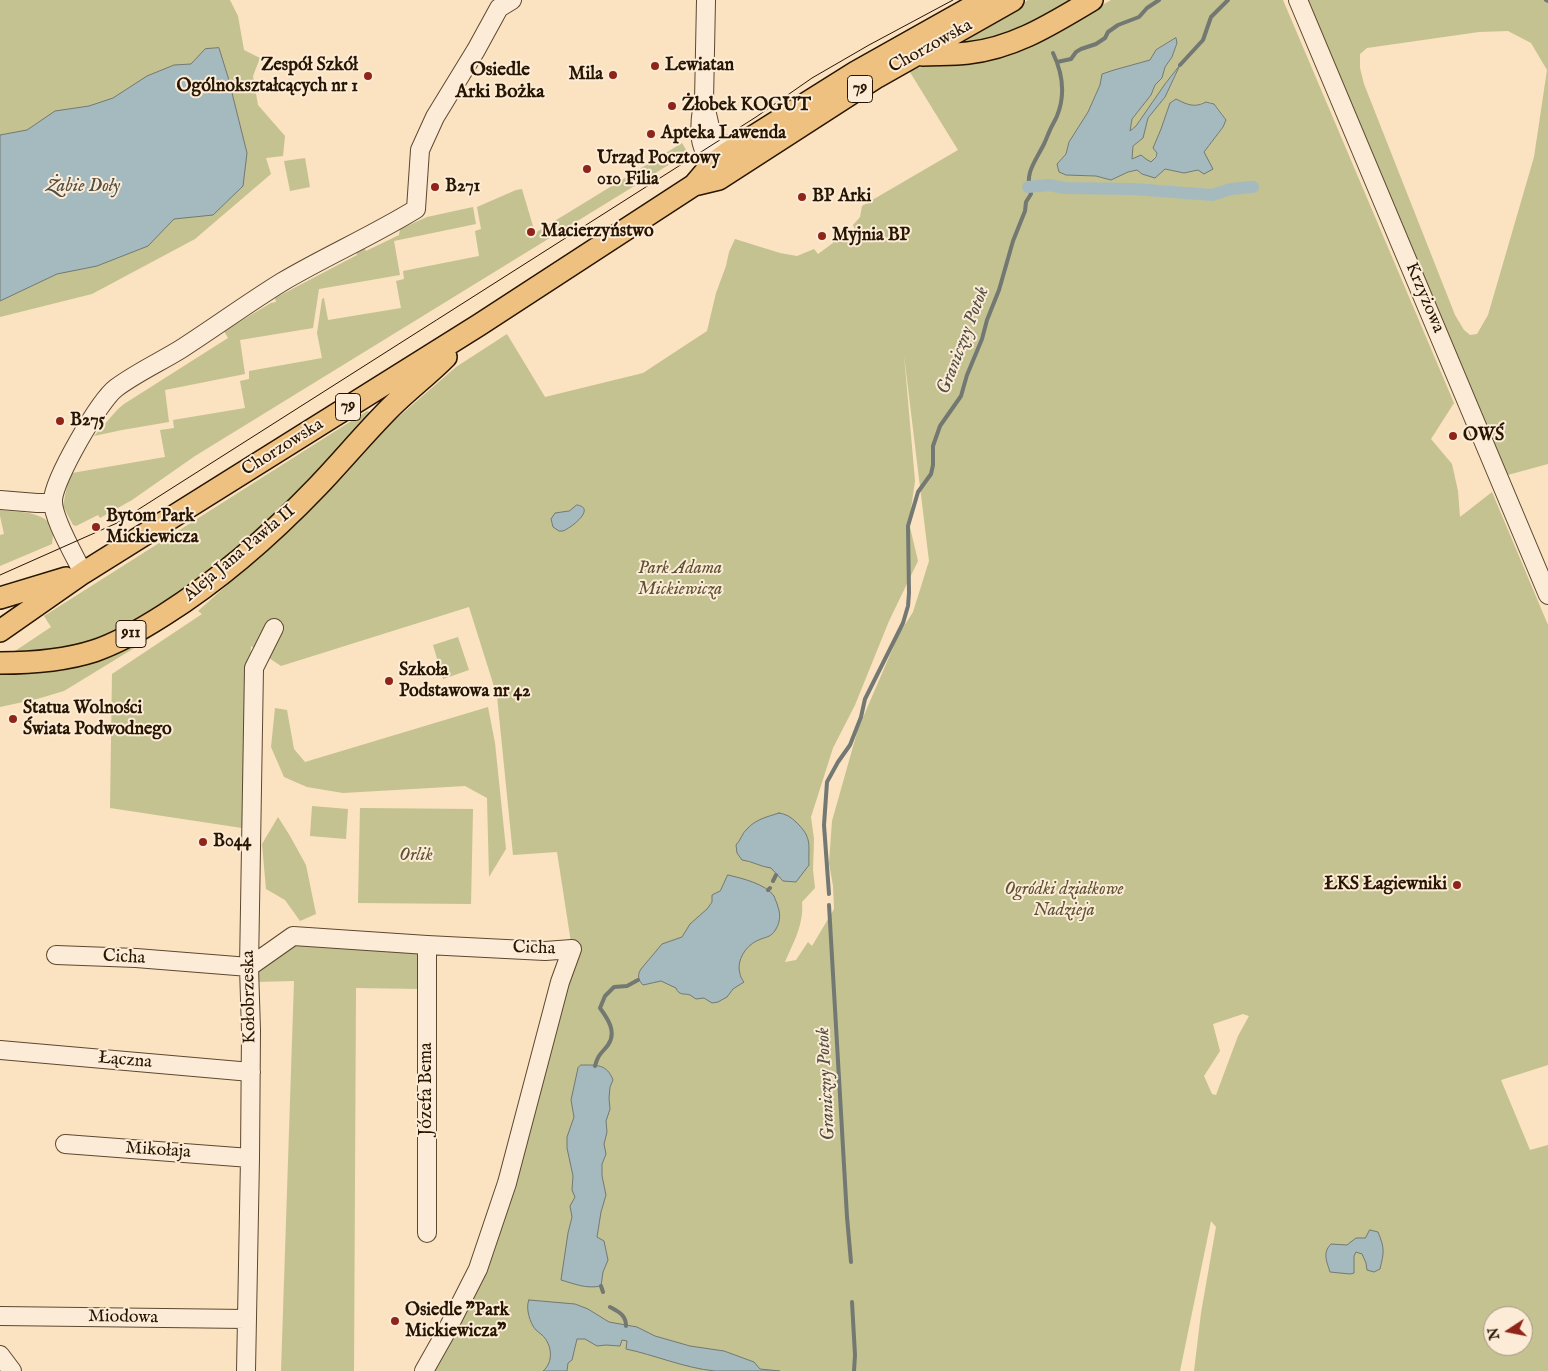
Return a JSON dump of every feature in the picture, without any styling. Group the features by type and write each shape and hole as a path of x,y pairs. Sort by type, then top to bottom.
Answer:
{"main road":[{"name":"Chorzowska","path":"0,631 83,573 479,325 694,185 856,72 984,0"},
{"name":"Chorzowska","path":"723,166 1013,0"},
{"path":"917,55 968,53 1020,40 1092,0"},
{"name":"Aleja Jana Pawła II","path":"0,663 41,662 96,651 152,622 212,583 316,488 390,408 479,325"},
{"path":"0,598 83,573"}],"street":[{"path":"83,573 62,530 53,503 57,485 77,444 98,410 115,389 283,282 385,228 416,209 420,150 436,117 499,8 512,0"},
{"path":"706,0 704,101 699,130 700,139 723,166"},
{"name":"Krzyżowa","path":"1298,0 1548,595"},
{"path":"0,500 53,503"},
{"name":"Kołobrzeska","path":"246,1371 250,1158 249,967 254,668 274,628"},
{"name":"Cicha","path":"56,955 136,958 249,967 293,936 545,951 572,949 560,982 507,1183 478,1269 424,1371"},
{"name":"Józefa Bema","path":"426,1233 427,945"},
{"name":"Łączna","path":"0,1050 250,1072"},
{"name":"Mikołaja","path":"65,1144 250,1158"},
{"name":"Miodowa","path":"0,1316 246,1319"},
{"path":"0,1355 12,1371"}],"green space":[{"path":"0,0 230,0 238,16 244,50 260,58 253,76 258,105 285,136 283,156 266,158 271,174 195,239 92,294 0,317"},
{"path":"1028,0 1076,0 1041,20 997,38 952,46"},
{"path":"1111,0 1283,0 1454,403 1431,439 1452,464 1458,491 1460,517 1492,492 1548,625 1548,1065 1501,1080 1530,1150 1548,1145 1548,1371 1194,1371 1201,1313 1216,1227 1211,1221 1180,1371 424,1371 478,1269 572,949 557,852 513,855 497,696 469,607 281,666 251,646 242,828 110,808 112,674 202,614 198,611 299,521 344,476 389,425 456,367 507,334 545,397 643,373 707,331 716,293 735,239 780,253 797,256 814,249 818,254 833,243 832,239 837,236 842,242 857,234 853,225 860,217 862,206 958,150 908,69 991,57 1031,46","holes":["1176,38 1177,44 1172,57 1165,67 1162,78 1155,85 1151,95 1132,119 1130,132 1179,67 1165,97 1148,118 1142,138 1133,146 1132,159 1137,158 1151,162 1155,157 1155,143 1170,103 1176,99 1193,105 1209,102 1218,108 1226,120 1204,152 1198,170 1184,173 1165,169 1142,174 1137,170 1111,180 1096,176 1083,176 1057,164 1066,154 1069,142 1088,112 1100,85 1102,74 1150,60 1156,50","904,355 929,561 913,612 899,634 858,729 832,821 829,863 834,909 812,946 808,942 796,960 785,962 800,926 802,902 815,888 813,870 814,839 811,817 833,748 855,705 889,621 918,561 909,523 915,481","1243,1014 1249,1016 1238,1036 1216,1095 1212,1094 1204,1076 1220,1051 1213,1024"]},
{"path":"1306,0 1548,0 1548,464 1504,476","holes":["1508,31 1531,43 1547,70 1534,157 1488,315 1477,334 1470,335 1464,330 1455,315 1364,84 1360,68 1360,54 1367,48 1479,32"]},
{"path":"682,143 688,153 195,456 132,500 100,518 98,515 76,526 73,525 63,506 68,481 72,473 165,457 160,430 174,428 173,420 245,408 240,381 249,379 249,371 322,358 317,333 322,299 324,298 328,320 401,308 396,281 404,279 403,271 479,256 475,231 481,229 477,207 522,189 535,233"},
{"path":"305,158 310,187 290,191 284,161"},
{"path":"473,207 476,224 394,241 400,275 319,289 313,328 240,340 245,374 165,390 169,422 94,436 124,404 228,338 224,331 271,303 276,302 275,298 357,255 356,251 364,247 366,251 399,235 400,229 427,217"},
{"path":"367,411 371,413 321,473 210,575 136,623 71,650 9,655 51,627 44,616"},
{"path":"0,510 28,513 45,519 53,533 52,544 0,566 0,535 4,534"},
{"path":"184,611 187,614 64,691 0,707 0,670"},
{"path":"458,637 469,670 443,679 433,645"},
{"path":"488,707 495,743 506,849 489,877 487,798 465,786 343,793 307,787 284,777 271,747 275,708 287,710 294,749 305,762"},
{"path":"312,806 348,809 346,839 310,836"},
{"name":"Orlik","path":"360,808 473,809 471,904 358,903"},
{"path":"278,817 306,865 316,914 300,921 285,900 266,889 262,844"},
{"path":"294,942 421,950 421,989 356,988 354,1371 281,1371 294,981 255,982 255,956"}],"water":[{"path":"1176,38 1177,43 1172,57 1165,67 1162,78 1155,85 1151,95 1132,119 1130,131 1136,126 1180,65 1165,97 1148,118 1143,138 1133,146 1132,159 1141,155 1151,162 1156,157 1157,153 1153,148 1170,103 1176,99 1191,105 1206,102 1214,104 1226,120 1204,152 1213,169 1204,174 1198,170 1184,173 1165,169 1155,178 1142,174 1137,170 1111,180 1096,176 1066,175 1059,172 1057,164 1066,154 1069,142 1088,112 1100,85 1102,74 1150,60 1156,50"},
{"name":"Żabie Doły","path":"219,48 247,153 243,186 213,215 174,219 148,246 97,266 57,274 0,301 0,135 27,130 55,111 89,106 113,98 147,76 174,65 191,64 205,49"},
{"path":"577,505 584,510 576,522 563,531 553,527 551,519 555,513 569,511"},
{"path":"779,813 788,816 796,822 807,837 809,865 796,882 783,881 771,868 742,860 737,853 736,845 750,826"},
{"path":"728,875 753,882 765,888 774,896 778,906 779,923 774,932 752,943 743,954 739,968 744,982 733,989 727,997 712,1003 704,998 696,999 690,995 680,993 676,988 661,981 643,985 639,977 641,969 662,944 682,937 690,924 707,909 712,902 712,895 720,891"},
{"path":"581,1065 601,1066 608,1071 613,1080 610,1087 610,1109 606,1121 607,1132 604,1144 606,1154 602,1164 602,1176 606,1195 597,1237 604,1241 608,1260 603,1272 601,1286 596,1287 581,1286 561,1280 572,1217 570,1206 575,1197 572,1190 573,1176 567,1148 567,1137 574,1117 571,1100 578,1068"},
{"path":"1370,1230 1378,1232 1382,1243 1383,1254 1380,1269 1374,1272 1367,1270 1362,1254 1356,1252 1354,1256 1354,1273 1330,1272 1326,1254 1328,1247 1331,1244 1347,1245 1356,1238 1365,1238"},
{"path":"529,1300 575,1304 588,1309 609,1322 637,1327 655,1336 690,1346 724,1351 754,1362 760,1369 780,1371 715,1371 626,1349 627,1341 622,1340 620,1346 597,1346 585,1339 577,1339 567,1371 543,1371 549,1363 550,1348 532,1324 528,1311"}],"waterway":[{"path":"1057,62 1071,59 1076,52 1096,44 1118,25 1139,17 1147,8 1159,0"},
{"path":"1180,65 1203,40 1211,17 1228,0"},
{"name":"Graniczny Potok","path":"829,894 824,825 827,782 850,745 861,717 865,699 903,623 908,606 909,593 908,526 918,492 931,474 933,446 940,426 961,396 999,290 1013,241 1025,211 1026,202 1031,194 1029,180 1032,168 1060,108 1062,100 1061,76 1053,53"},
{"path":"1028,187 1048,185 1065,188 1133,189 1212,195 1231,189 1253,187"},
{"path":"773,881 776,875"},
{"name":"Graniczny Potok","path":"829,905 851,1262"},
{"path":"595,1066 599,1056 611,1040 612,1035 612,1030 600,1008 605,996 614,987 627,986 638,980"},
{"path":"601,1286 603,1292"},
{"name":"Graniczny Potok","path":"852,1302 854,1371"},
{"path":"610,1307 623,1316 626,1326"}],"tram line":[{"path":"0,575 117,523 756,117 812,78 953,0"}],"place":[{"name":"Lewiatan","path":"655,66"},
{"name":"Mila","path":"613,75"},
{"name":"Zespół Szkół Ogólnokształcących nr 1","path":"368,76"},
{"name":"Żłobek KOGUT","path":"672,106"},
{"name":"Apteka Lawenda","path":"651,134"},
{"name":"Urząd Pocztowy 010 Filia","path":"587,169"},
{"name":"B271","path":"435,187"},
{"name":"BP Arki","path":"802,197"},
{"name":"Macierzyństwo","path":"531,232"},
{"name":"Myjnia BP","path":"822,236"},
{"name":"B275","path":"60,421"},
{"name":"OWŚ","path":"1453,436"},
{"name":"Bytom Park Mickiewicza","path":"96,527"},
{"name":"Szkoła Podstawowa nr 42","path":"389,681"},
{"name":"Statua Wolności Świata Podwodnego","path":"13,719"},
{"name":"B044","path":"203,842"},
{"name":"ŁKS Łagiewniki","path":"1457,885"},
{"name":"Osiedle \"Park Mickiewicza\"","path":"395,1321"}],"district":[{"name":"Osiedle Arki Bożka","path":"500,82"}],"park label":[{"name":"Park Adama Mickiewicza","path":"680,579"},
{"name":"Ogródki działkowe Nadzieja","path":"1064,900"}]}
